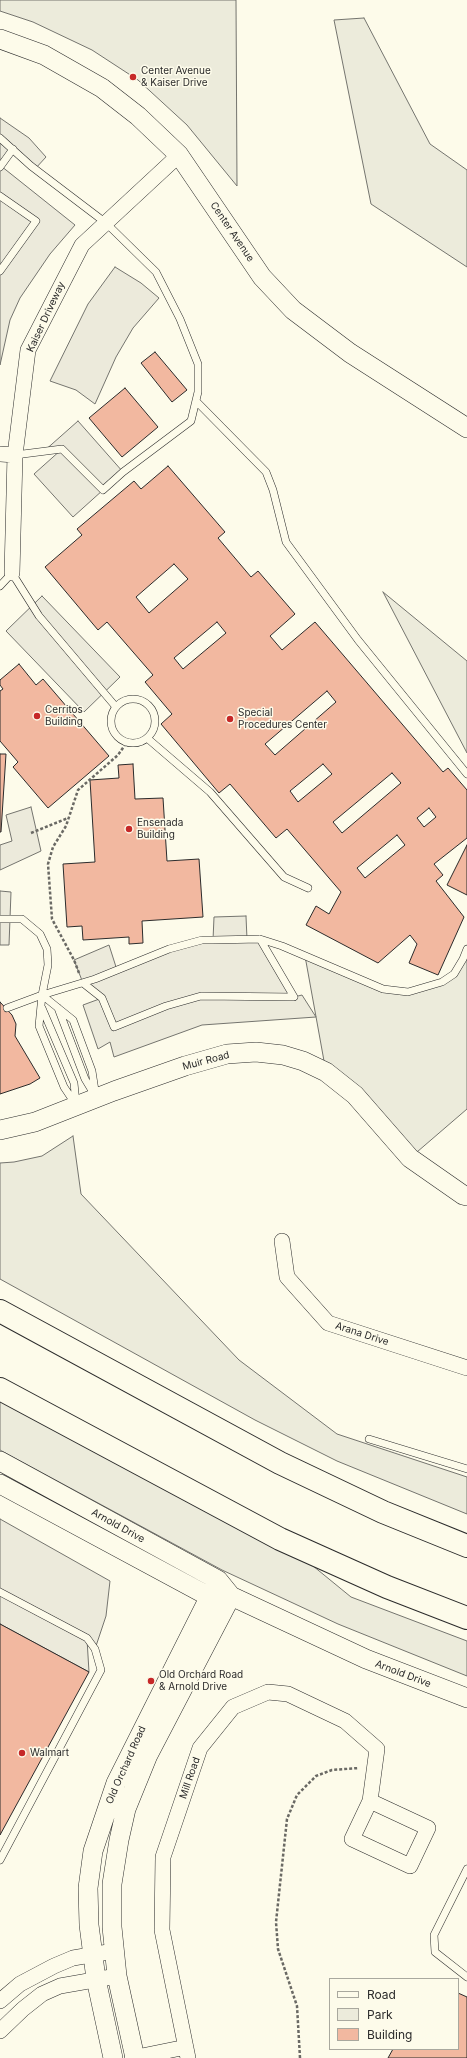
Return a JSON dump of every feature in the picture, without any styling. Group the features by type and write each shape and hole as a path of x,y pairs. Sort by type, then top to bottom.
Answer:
{"highway":[{"path":"0,1312 280,1463 376,1508 467,1546"},
{"path":"0,1389 280,1539 387,1587 467,1618"}],"street":[{"name":"Center Avenue","path":"0,39 44,55 102,88 138,116 179,155 262,277 293,310 350,352 467,428"},
{"name":"Kaiser Driveway","path":"12,573 15,455 28,350 82,245 179,155"},
{"path":"0,454 15,455"},
{"name":"Muir Road","path":"0,1130 35,1122 76,1105 185,1066 227,1054 256,1052 283,1055 303,1061 326,1072 355,1095 410,1158 463,1195 467,1196"},
{"name":"Arana Drive","path":"282,1241 287,1276 328,1323 467,1368"},
{"name":"Arnold Drive","path":"0,1461 218,1580 231,1596"},
{"name":"Arnold Drive","path":"0,1484 208,1596 231,1596 366,1659 467,1698"},
{"name":"Old Orchard Road","path":"112,2058 92,1954 88,1888 93,1851 102,1820 116,1783 208,1596 218,1580"},
{"name":"Old Orchard Road","path":"134,2058 114,1951 112,1884 119,1840 126,1809 148,1755 231,1596"},
{"name":"Mill Road","path":"134,2058 187,2052 162,1930 163,1857 200,1748 233,1707 268,1692 288,1694 345,1721 377,1749 370,1801 352,1839 410,1866 428,1828 370,1801"},
{"path":"0,2001 20,1984 54,1966 73,1958 114,1951"},
{"path":"0,2031 23,2009 42,1994 60,1986 118,1976"}],"lane":[{"path":"0,138 31,166 106,223 156,272 180,319 198,364 198,392 191,421 123,472 104,490 62,449 15,455"},
{"path":"0,167 13,150"},
{"path":"0,196 36,221 0,271"},
{"path":"196,401 266,472 273,490 286,542 358,640 467,774"},
{"path":"0,586 12,573 39,616 116,707"},
{"path":"128,699 143,701 149,706 153,712 155,726 147,738 134,743 127,742 115,734 110,720 116,707 128,699"},
{"path":"147,738 210,792 284,876 308,888"},
{"path":"0,919 22,919 40,934 47,949 48,965 42,995 39,1026 64,1087 76,1105"},
{"path":"83,983 102,998 114,1027 166,1006 201,996 294,997 260,938"},
{"path":"7,1008 42,995 83,983 169,949 202,940 260,938 383,989 408,992 442,982 454,974 463,960 467,949"},
{"path":"42,995 58,1008 85,1078 96,1098"},
{"path":"41,1007 74,1083 76,1105"},
{"path":"369,1439 467,1468"},
{"path":"0,1592 87,1638 95,1649 101,1670 0,1860"},
{"path":"467,1869 434,1934 435,1952 467,1977"}],"path":[{"path":"83,983 74,960 52,919 48,864 53,848 68,818 78,790 118,755 127,742"},
{"path":"31,833 68,818"},
{"path":"300,2058 297,2006 278,1949 276,1922 287,1819 298,1795 316,1776 332,1770 375,1767"}],"green space":[{"path":"0,0 236,0 237,186 187,125 138,80 92,50 33,22 0,11"},
{"path":"364,18 430,144 467,170 467,267 371,204 334,20"},
{"path":"383,592 467,661 467,753"},
{"path":"467,949 467,1109 410,1158 326,1072 305,956 383,989 408,992 454,974"},
{"path":"73,1136 81,1194 239,1360 337,1434 467,1477 467,1514 337,1461 255,1420 0,1279 0,1163 14,1162 42,1156"},
{"path":"0,1389 280,1539 351,1597 467,1641 467,1676 338,1624 222,1570 0,1450"}],"shaded area":[{"path":"0,118 29,138 46,157 35,169 13,150 1,166 75,225 50,254 20,298 10,320 0,365"},
{"path":"115,267 141,283 159,298 133,328 116,357 95,404 76,390 50,381 88,304"},
{"path":"78,421 123,472 73,517 34,474 62,449 43,452"},
{"path":"42,596 120,677 84,712 6,631"},
{"path":"31,807 41,851 0,870 0,845 12,841 6,815"},
{"path":"0,891 11,892 9,945 0,945"},
{"path":"246,916 247,939 260,939 294,997 302,995 316,1017 202,1025 114,1057 110,1042 98,1049 83,1005 102,998 83,983 74,960 109,945 117,970 169,949 213,940 214,917"},
{"path":"0,1519 110,1581 106,1616 95,1649 87,1639 89,1672 0,1624"}],"building":[{"path":"155,352 187,390 172,402 141,363"},
{"path":"125,388 158,427 122,457 89,418"},
{"name":"Special Procedures Center","path":"168,466 225,532 218,538 251,577 258,571 295,614 270,636 282,650 315,622 443,772 448,768 467,790 467,838 434,864 443,875 436,881 464,917 438,975 409,963 417,944 410,935 378,963 306,925 316,906 329,914 341,892 287,829 276,838 230,784 219,793 161,724 172,714 145,682 153,675 107,622 98,630 45,567 82,535 77,529 134,481 141,489","holes":["174,564 188,579 149,613 136,597","217,622 226,633 183,669 174,658","327,691 336,702 275,755 265,744","323,764 332,774 298,802 290,791","392,773 401,783 342,833 333,822","429,808 436,817 424,827 417,818","397,835 405,845 365,878 357,868"]},
{"name":"Cerritos Building","path":"19,664 36,685 43,679 109,756 48,808 13,767 18,762 0,741 0,691 3,689 0,685 0,680"},
{"path":"0,754 6,754 1,832 0,832"},
{"name":"Ensenada Building","path":"133,764 135,799 163,798 167,861 199,859 203,917 142,921 143,943 129,944 129,937 83,940 82,926 67,927 63,864 95,862 90,780 119,778 118,765"},
{"path":"467,845 467,895 447,885"},
{"path":"0,1002 12,1015 16,1024 15,1036 40,1078 30,1084 0,1094"},
{"name":"Walmart","path":"0,1624 89,1672 0,1835"},
{"path":"459,1993 467,1997 467,2058 388,2058 392,2050 459,2050"}],"place":[{"name":"Center Avenue & Kaiser Drive","path":"133,77"},
{"name":"Cerritos Building","path":"37,716"},
{"name":"Special Procedures Center","path":"230,719"},
{"name":"Ensenada Building","path":"129,829"},
{"name":"Old Orchard Road & Arnold Drive","path":"151,1681"},
{"name":"Walmart","path":"22,1753"}]}
